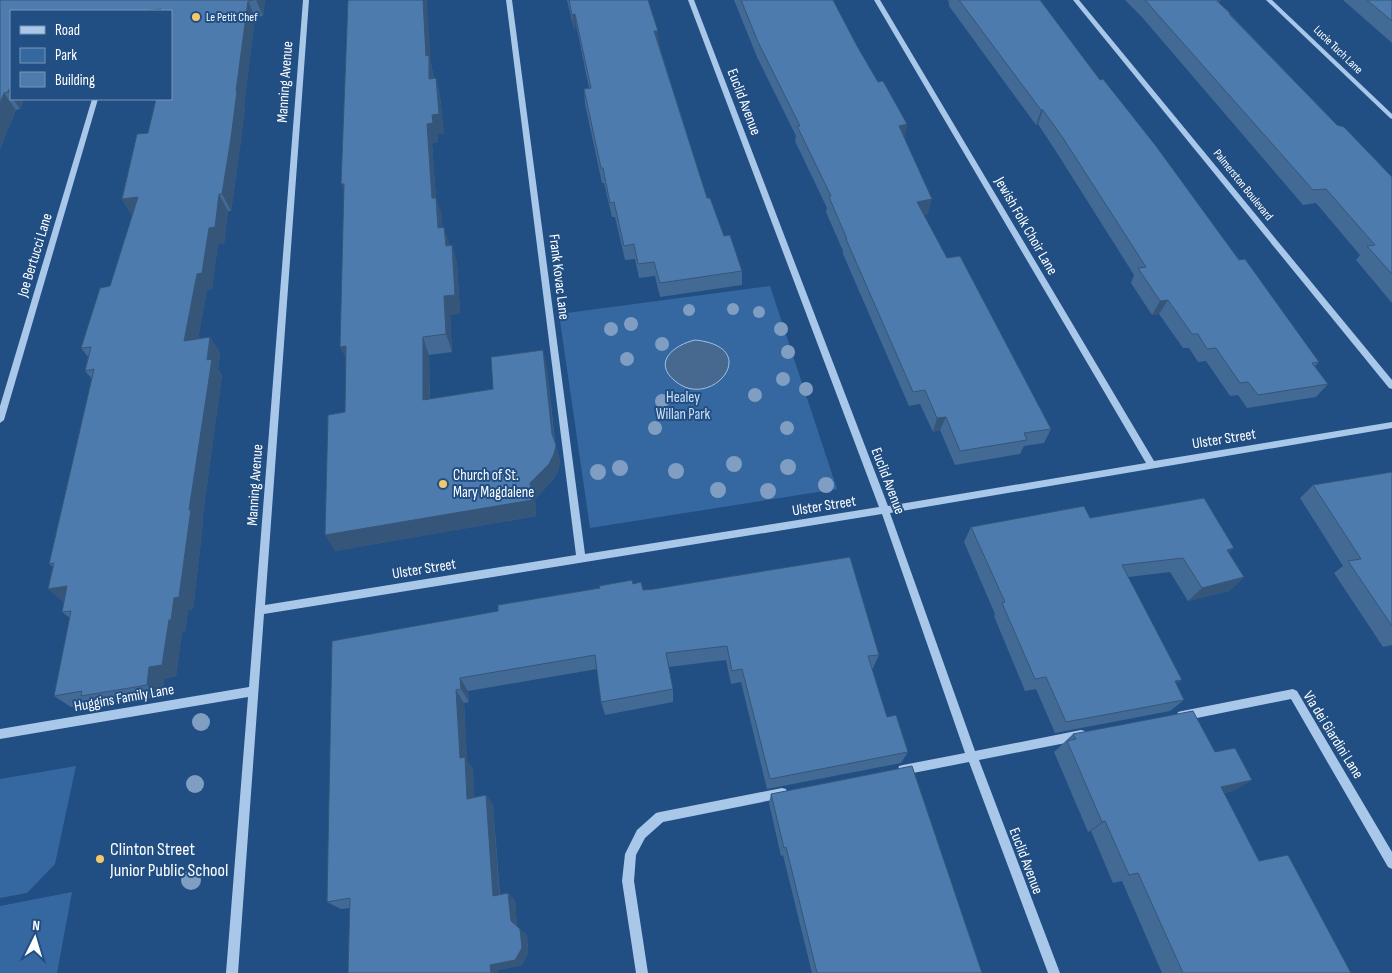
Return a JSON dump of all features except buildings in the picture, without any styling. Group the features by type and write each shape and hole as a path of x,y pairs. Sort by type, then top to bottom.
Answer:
{"street":[{"name":"Manning Avenue","path":"232,973 306,0"},
{"name":"Frank Kovac Lane","path":"509,0 581,558"},
{"name":"Euclid Avenue","path":"691,0 885,510 972,757 1054,973"},
{"name":"Jewish Folk Choir Lane","path":"877,0 1152,465"},
{"name":"Palmerston Boulevard","path":"1076,0 1392,386"},
{"name":"Lucie Tuch Lane","path":"1269,0 1392,117"},
{"name":"Joe Bertucci Lane","path":"0,420 95,100"},
{"name":"Ulster Street","path":"260,610 885,510 1392,425"},
{"name":"Huggins Family Lane","path":"0,734 253,691"},
{"name":"Via dei Giardini Lane","path":"1166,719 1292,694 1392,863"},
{"path":"894,771 1089,734"},
{"path":"642,973 628,881 631,854 641,834 660,817 797,790"}],"green space":[{"name":"Healey Willan Park","path":"770,286 837,489 590,528 559,314"},
{"path":"76,766 55,864 27,893 0,898 0,779"},
{"path":"72,892 57,973 0,973 0,906"}],"shaded area":[{"path":"695,340 716,345 726,354 729,364 725,375 716,383 703,389 689,388 675,381 668,374 665,367 666,361 673,350"}],"place":[{"name":"Le Petit Chef","path":"196,17"},
{"name":"Church of St. Mary Magdalene","path":"443,484"},
{"name":"Clinton Street Junior Public School","path":"100,859"}]}
